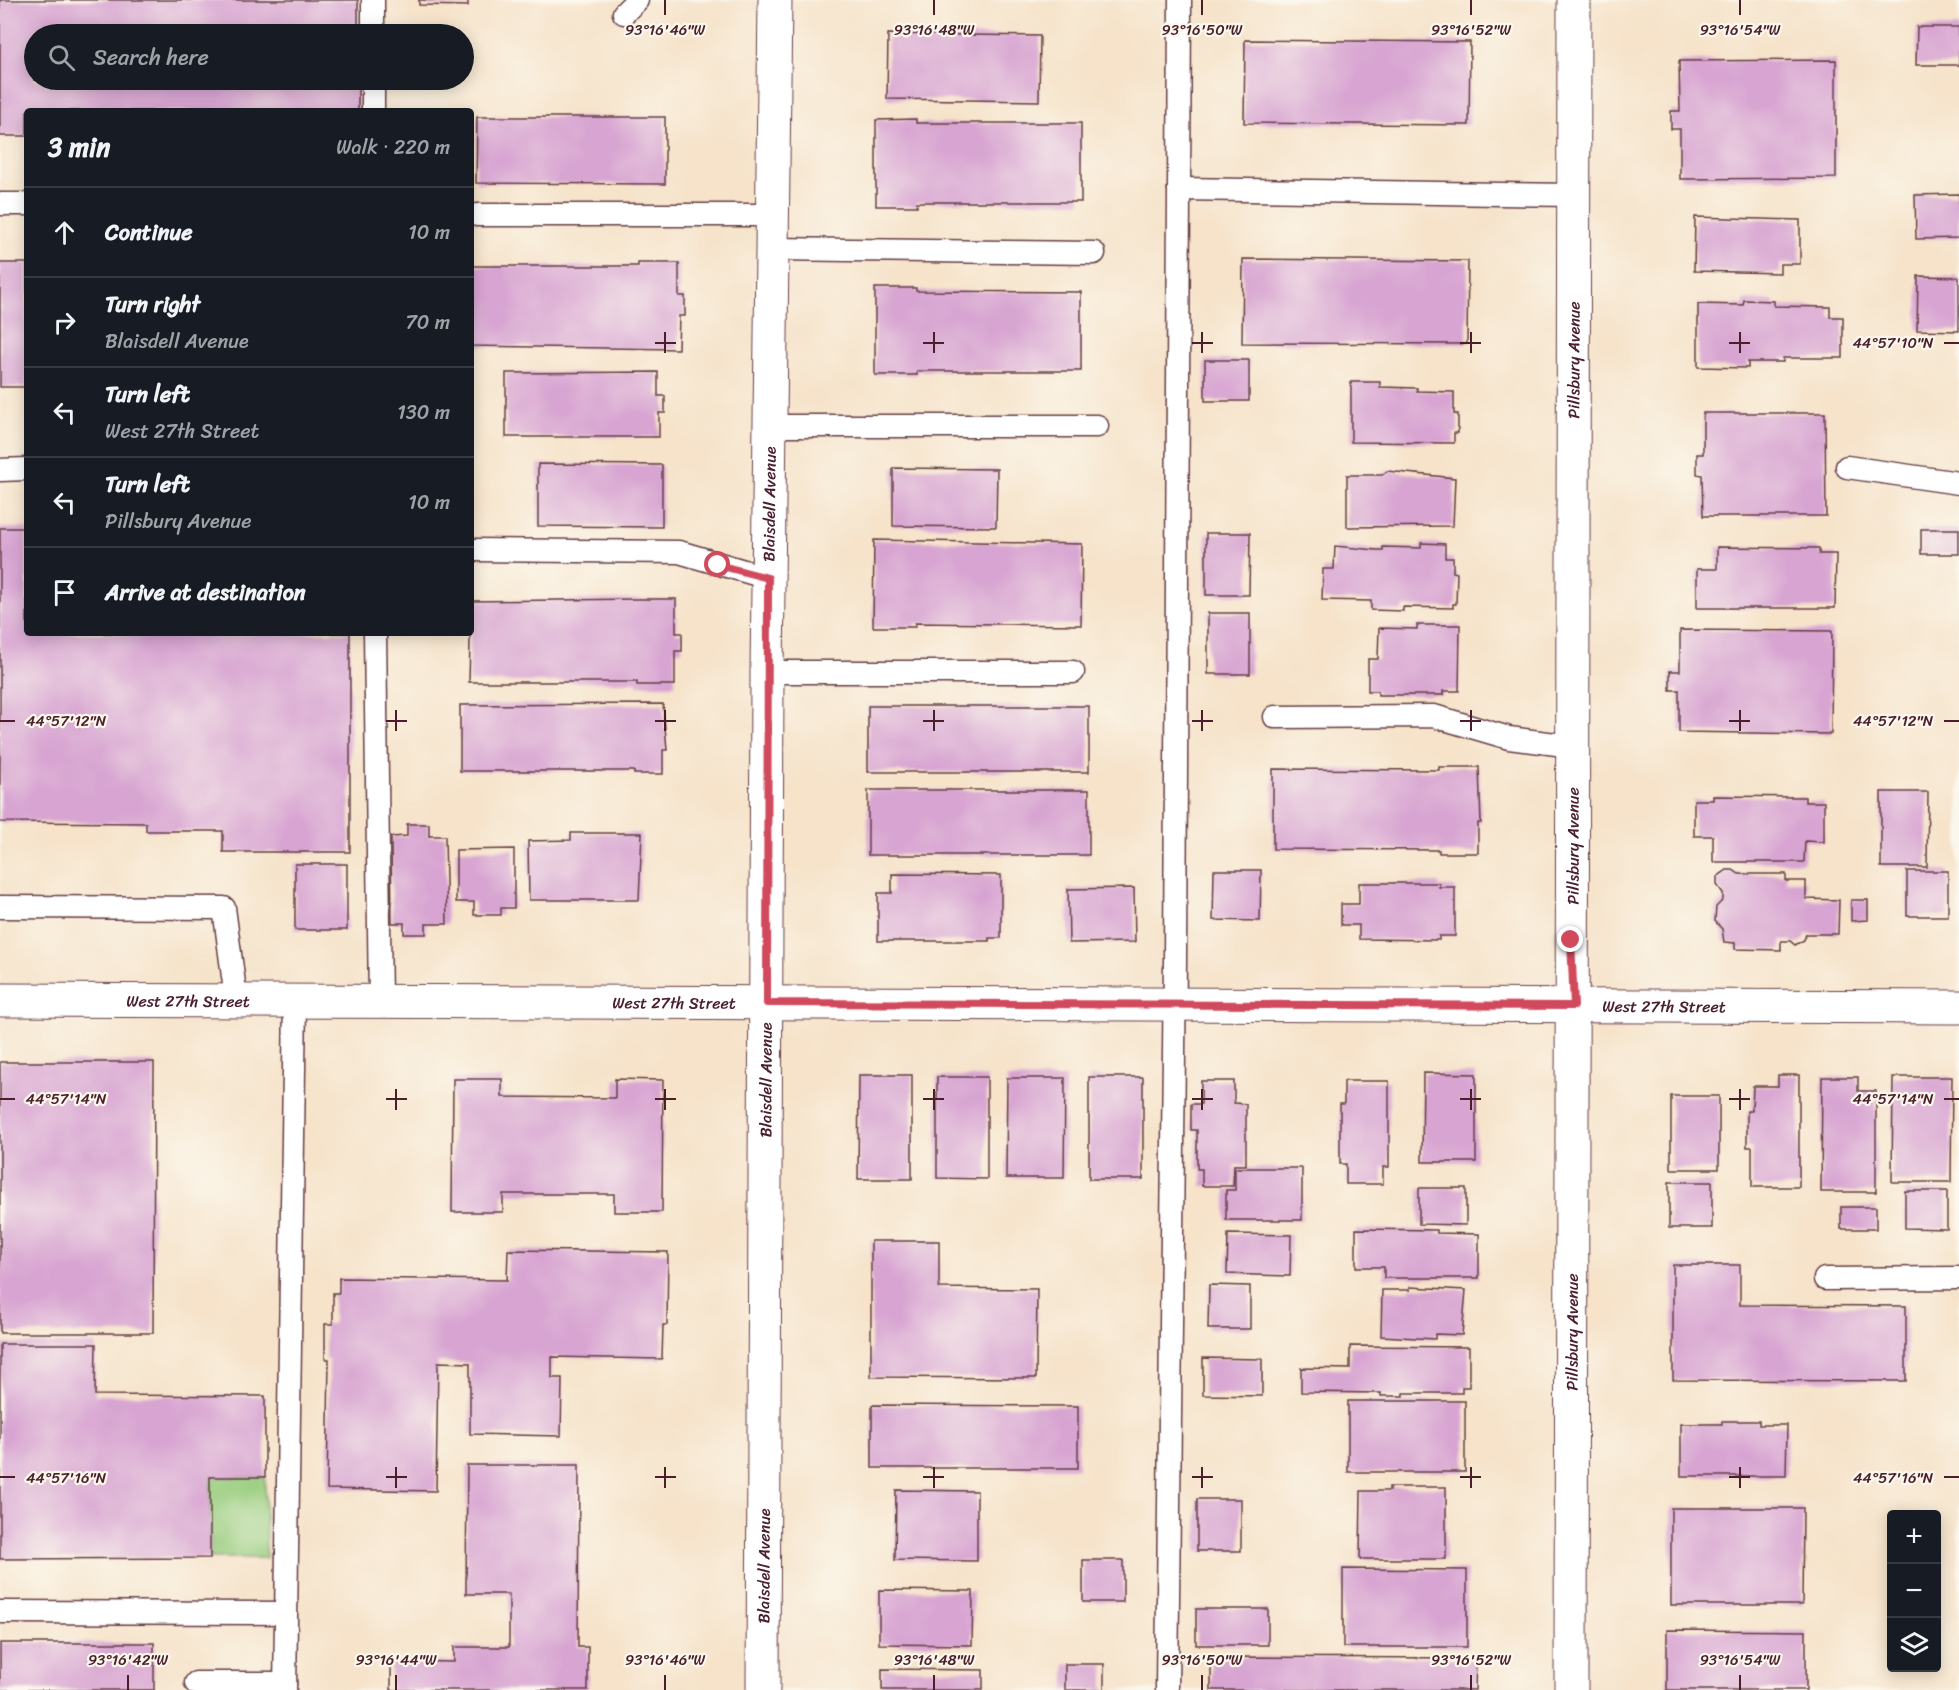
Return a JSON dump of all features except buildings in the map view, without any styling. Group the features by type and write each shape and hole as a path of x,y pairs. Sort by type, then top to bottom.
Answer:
{"street":[{"name":"Blaisdell Avenue","path":"763,1690 767,672 775,0"},
{"name":"Pillsbury Avenue","path":"1571,1690 1574,0"},
{"name":"West 27th Street","path":"0,1000 237,999 1959,1007"}],"lane":[{"path":"373,0 373,24"},
{"path":"1167,1690 1180,0"},
{"path":"373,90 373,108"},
{"path":"1179,189 1574,195"},
{"path":"0,204 24,204"},
{"path":"477,215 772,215"},
{"path":"772,249 1094,253"},
{"path":"770,426 1097,426"},
{"path":"1846,467 1959,483"},
{"path":"0,470 24,469"},
{"path":"476,550 679,552 768,578"},
{"path":"375,636 380,1000"},
{"path":"767,672 1073,672"},
{"path":"1275,717 1434,716 1509,738 1572,746"},
{"path":"0,907 224,909 237,999"},
{"path":"196,1683 285,1687 295,1000"},
{"path":"1825,1279 1959,1278"},
{"path":"0,1612 285,1613"}],"green space":[{"path":"210,1477 265,1477 266,1558 210,1558"}],"route":[{"path":"718,565 768,578 767,1003 1574,1006 1571,940"}]}
